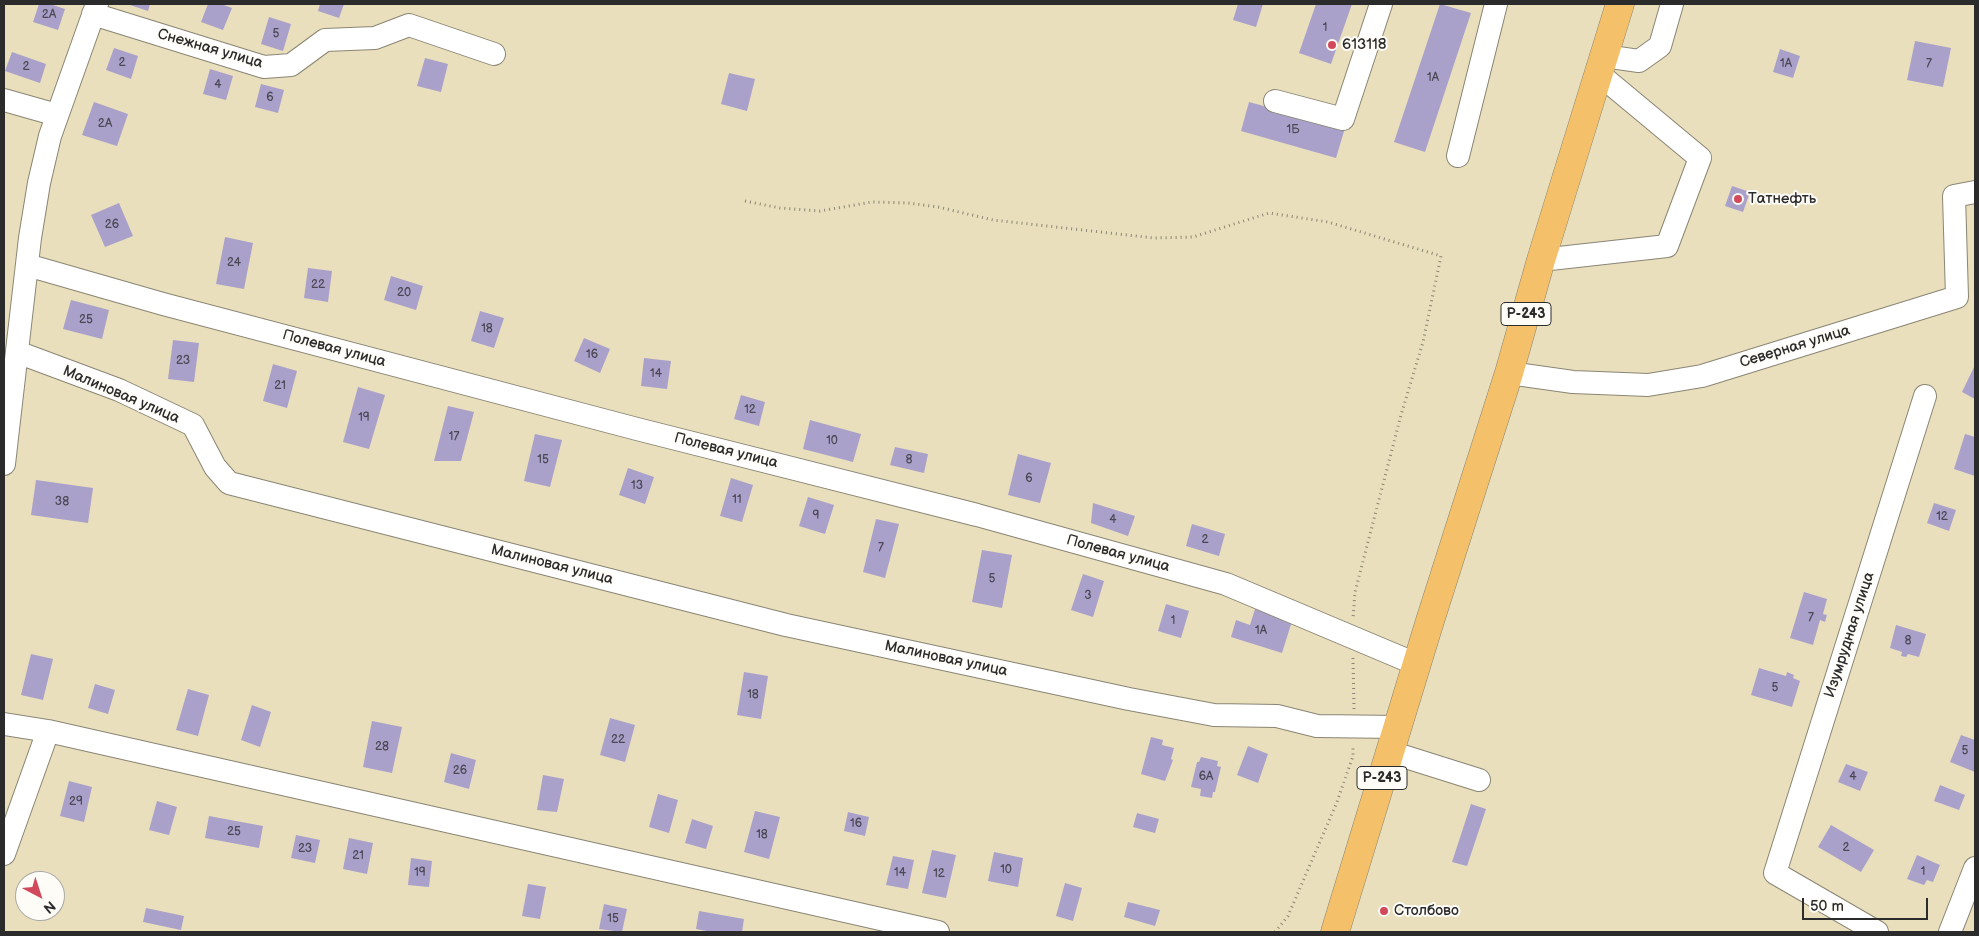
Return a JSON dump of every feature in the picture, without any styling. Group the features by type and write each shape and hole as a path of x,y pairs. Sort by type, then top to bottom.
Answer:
{"highway":[{"name":"Р-243","path":"1335,932 1416,664 1509,373 1541,260 1620,4"}],"street":[{"path":"1275,102 1343,119 1381,4"},
{"path":"1458,156 1496,4"},
{"path":"1601,65 1639,61 1660,46 1672,4"},
{"path":"4,464 13,346 38,183 57,115 95,9"},
{"name":"Снежная улица","path":"95,9 264,67 291,65 325,40 375,38 408,25 494,54"},
{"path":"1541,260 1667,246 1700,158 1601,65"},
{"path":"4,100 57,115"},
{"name":"Северная улица","path":"1509,373 1573,382 1648,385 1702,376 1957,297 1954,196 1975,192"},
{"name":"Полевая улица","path":"26,266 637,429 977,515 1226,584 1416,664"},
{"name":"Малиновая улица","path":"13,346 119,390 193,425 214,467 229,482 786,625 1214,716 1277,716 1317,726 1354,727 1394,740 1479,780"},
{"name":"Изумрудная улица","path":"1877,932 1774,873 1925,396"},
{"path":"4,724 48,731 938,932"},
{"path":"4,854 48,731"},
{"path":"1950,932 1975,868"}],"path":[{"path":"745,201 780,208 820,211 872,202 908,203 993,220 1154,238 1193,237 1269,213 1328,222 1441,256 1423,342 1398,423 1355,592 1352,637 1353,756 1337,802 1288,916 1275,932"}],"building":[{"path":"39,4 50,4 65,9 58,30 33,22"},
{"path":"127,4 150,4 148,11"},
{"path":"208,4 221,4 232,8 223,30 201,22"},
{"path":"320,4 344,4 339,18 318,11"},
{"path":"1238,4 1263,4 1256,27 1233,20"},
{"path":"1316,4 1352,4 1331,64 1299,53"},
{"path":"1440,4 1471,13 1425,152 1394,142"},
{"path":"269,17 291,24 283,51 261,44"},
{"path":"1915,41 1951,48 1943,87 1907,80"},
{"path":"114,48 138,56 131,79 106,70"},
{"path":"1780,49 1800,56 1793,78 1773,72"},
{"path":"12,52 46,64 40,83 5,71"},
{"path":"425,58 448,64 441,92 417,86"},
{"path":"210,69 233,76 226,100 203,94"},
{"path":"729,73 755,79 747,111 721,104"},
{"path":"261,84 284,90 278,113 255,107"},
{"path":"94,102 128,114 117,146 82,135"},
{"path":"1249,102 1345,128 1336,158 1241,131"},
{"name":"Татнефть","path":"1732,186 1750,192 1743,212 1725,206"},
{"path":"119,203 133,236 105,247 91,215"},
{"path":"225,237 253,243 244,289 216,284"},
{"path":"308,268 332,271 328,302 304,298"},
{"path":"391,276 423,286 416,310 384,300"},
{"path":"71,300 109,310 102,339 63,329"},
{"path":"480,311 504,318 494,348 471,341"},
{"path":"584,338 610,349 600,373 574,361"},
{"path":"173,340 199,343 194,382 168,379"},
{"path":"644,358 671,361 667,389 641,386"},
{"path":"273,364 297,371 287,408 263,401"},
{"path":"1975,365 1975,399 1962,392"},
{"path":"358,387 385,395 369,449 343,442"},
{"path":"741,395 765,402 759,426 734,419"},
{"path":"448,406 474,412 461,461 434,461"},
{"path":"810,420 861,434 853,462 803,449"},
{"path":"535,434 562,440 550,487 524,481"},
{"path":"1965,434 1975,437 1975,476 1954,469"},
{"path":"895,447 928,454 924,473 890,465"},
{"path":"1018,454 1051,463 1040,503 1008,495"},
{"path":"628,468 654,477 645,504 619,495"},
{"path":"731,478 753,485 742,522 720,516"},
{"path":"36,480 93,488 88,523 31,515"},
{"path":"808,497 834,505 825,534 799,526"},
{"path":"1093,503 1135,516 1128,536 1091,523"},
{"path":"1934,503 1956,510 1949,531 1927,523"},
{"path":"876,519 899,524 885,578 863,572"},
{"path":"1192,524 1225,534 1219,556 1186,546"},
{"path":"982,550 1012,555 1002,608 972,602"},
{"path":"1083,574 1104,581 1093,617 1071,610"},
{"path":"1804,592 1827,599 1823,614 1827,615 1825,622 1820,620 1813,645 1790,638"},
{"path":"1166,604 1189,611 1181,638 1158,631"},
{"path":"1256,606 1293,618 1282,653 1231,637 1236,620 1250,625"},
{"path":"1896,625 1926,634 1919,657 1908,654 1906,657 1901,656 1902,652 1890,648"},
{"path":"31,654 53,659 43,700 21,695"},
{"path":"1759,668 1786,676 1787,672 1794,675 1793,678 1800,681 1792,707 1751,695"},
{"path":"744,672 768,676 761,719 737,715"},
{"path":"95,684 115,690 108,714 88,708"},
{"path":"188,689 209,695 198,736 176,730"},
{"path":"252,705 271,712 260,747 241,740"},
{"path":"610,718 635,725 625,762 600,755"},
{"path":"372,721 402,727 392,773 363,767"},
{"path":"1961,735 1975,740 1975,772 1950,762"},
{"path":"1151,737 1163,740 1162,745 1174,748 1171,759 1173,760 1165,781 1141,774"},
{"path":"1248,746 1268,754 1258,783 1237,775"},
{"path":"451,753 476,760 469,789 444,782"},
{"path":"1201,757 1218,761 1217,766 1221,767 1212,798 1200,796 1201,789 1191,787 1197,762 1199,762"},
{"path":"1846,764 1868,772 1860,791 1838,782"},
{"path":"543,775 564,779 557,812 537,810"},
{"path":"69,781 92,787 84,822 60,816"},
{"path":"1940,785 1965,795 1959,810 1934,801"},
{"path":"658,794 678,800 669,833 649,827"},
{"path":"157,801 177,807 169,835 149,830"},
{"path":"1471,804 1486,809 1467,866 1452,862"},
{"path":"755,811 780,817 769,859 744,852"},
{"path":"848,812 869,817 865,836 844,831"},
{"path":"1137,813 1159,819 1155,833 1133,827"},
{"path":"209,816 263,826 259,848 205,838"},
{"path":"692,819 713,826 706,849 685,843"},
{"path":"1831,825 1874,850 1861,872 1818,847"},
{"path":"296,835 320,840 315,863 291,858"},
{"path":"349,838 373,843 367,874 343,869"},
{"path":"932,850 956,855 946,898 922,893"},
{"path":"994,852 1023,858 1018,887 988,881"},
{"path":"1917,855 1940,865 1933,882 1927,880 1924,885 1907,879"},
{"path":"893,856 914,860 908,889 886,885"},
{"path":"411,858 432,861 429,887 408,885"},
{"path":"1065,883 1082,888 1073,921 1056,916"},
{"path":"528,884 546,887 540,919 522,916"},
{"path":"1128,902 1160,910 1155,926 1124,917"},
{"path":"604,904 627,909 622,932 599,929"},
{"path":"146,908 184,916 181,930 143,922"},
{"path":"699,911 744,919 742,932 712,932 696,929"}],"place":[{"name":"613118","path":"1332,45"},
{"name":"Татнефть","path":"1738,199"},
{"name":"Столбово","path":"1384,911"}]}
